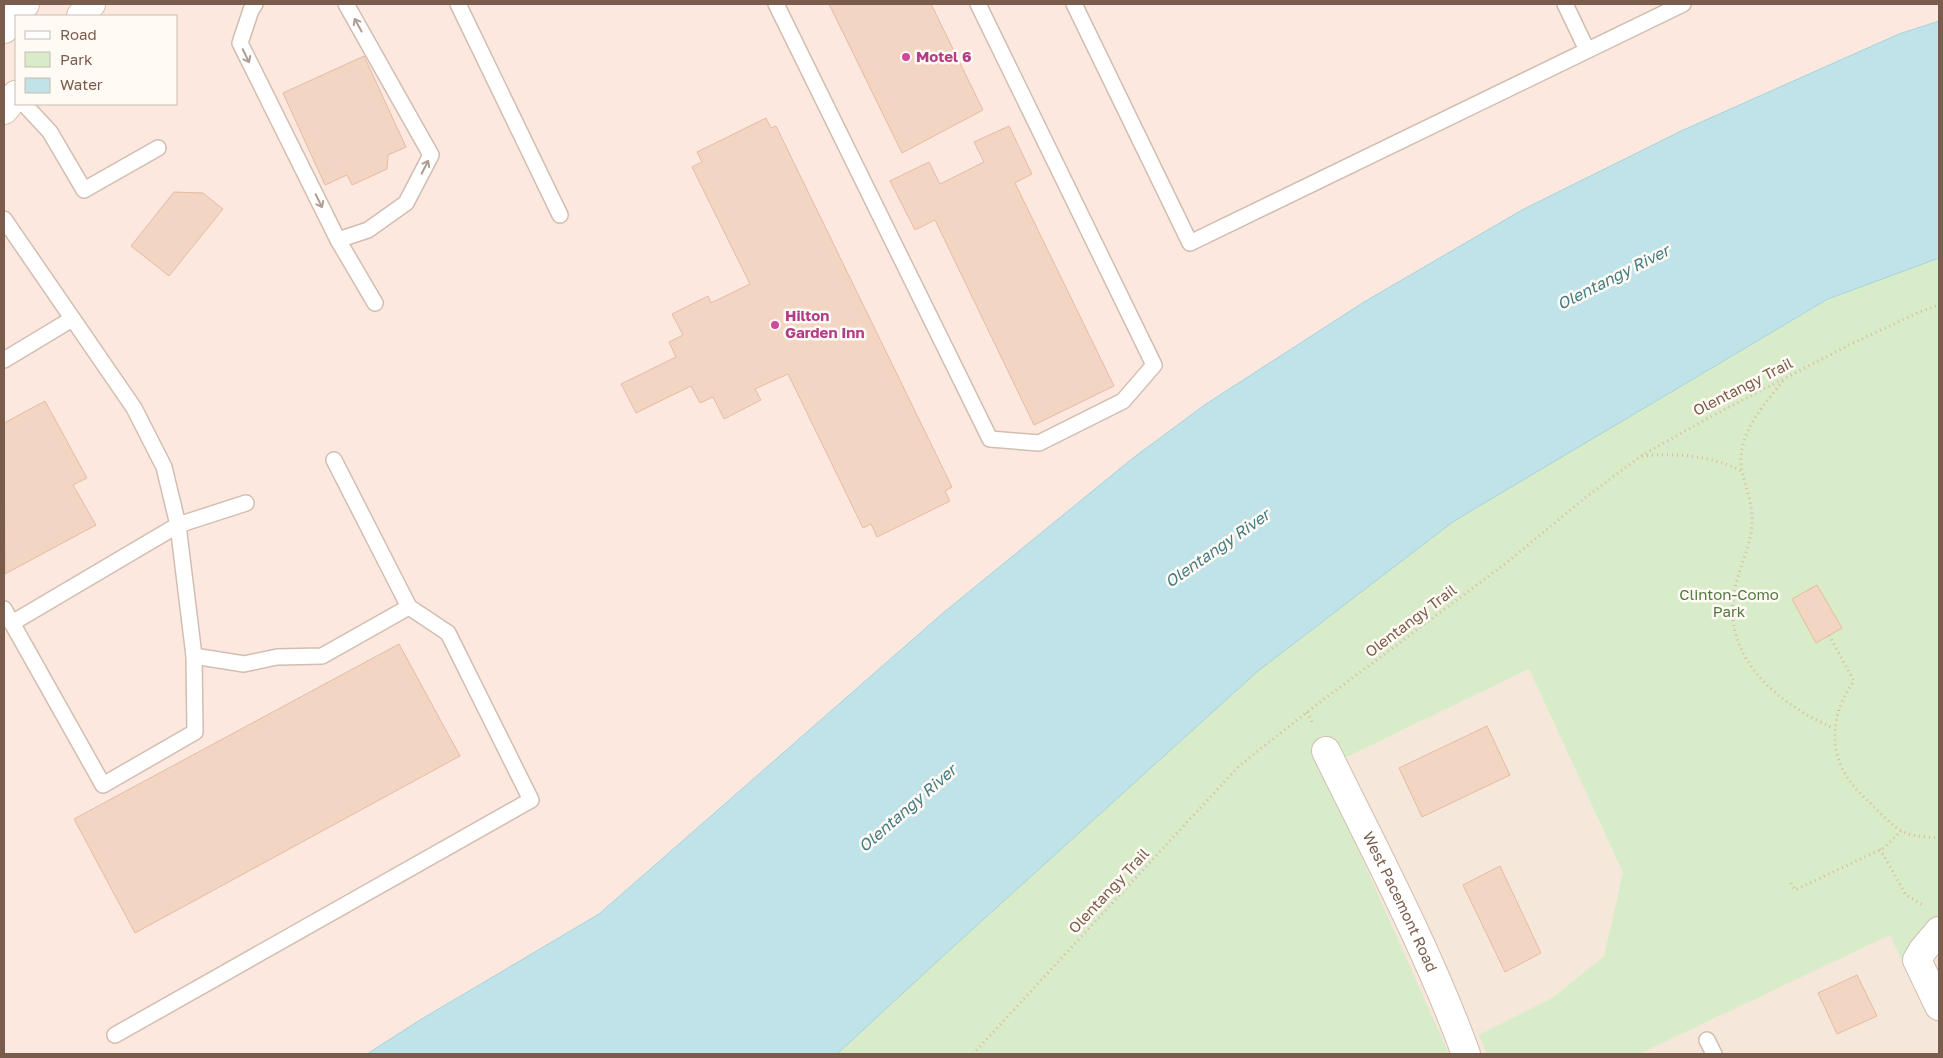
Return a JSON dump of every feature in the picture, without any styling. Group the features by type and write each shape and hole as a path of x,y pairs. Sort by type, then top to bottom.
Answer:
{"street":[{"path":"16,15 25,4"},
{"path":"82,15 91,4"},
{"path":"4,29 15,16"},
{"path":"4,110 15,96"},
{"name":"West Pacemont Road","path":"1326,751 1424,952 1452,1015 1466,1054"},
{"path":"1939,931 1917,960 1939,1006"}],"lane":[{"path":"338,240 368,230 406,203 431,155 346,4"},
{"path":"458,4 560,215"},
{"path":"776,4 990,439 1039,443 1124,401 1154,365 978,4"},
{"path":"1074,4 1190,243 1682,4"},
{"path":"1565,4 1587,50"},
{"path":"250,6 240,43 338,240 376,303"},
{"path":"4,84 15,94"},
{"path":"25,105 50,132 84,190 158,148"},
{"path":"4,219 134,408 164,467 178,525 194,656 195,732 103,784 4,609"},
{"path":"4,360 72,319"},
{"path":"116,1035 532,800 448,633 409,606 334,460"},
{"path":"12,623 178,525 246,503"},
{"path":"194,656 244,664 277,657 322,656 409,606"},
{"path":"1707,1040 1714,1054"}],"path":[{"name":"Olentangy Trail","path":"974,1054 1239,766 1307,712 1505,564 1586,497 1641,456 1716,414 1849,345 1917,313 1939,305"},
{"path":"1785,378 1747,432 1741,453 1743,472 1751,500 1751,538 1734,591 1731,612 1734,633 1740,649 1752,668 1765,683 1807,715 1834,728"},
{"path":"1641,456 1672,454 1690,456 1723,463 1743,472"},
{"path":"1829,636 1854,681 1845,693 1838,710 1834,728 1835,747 1840,765 1850,781 1901,831 1917,836 1939,838"},
{"path":"1791,883 1795,890 1890,844 1901,831"},
{"path":"1880,849 1906,894 1926,906"}],"shaded area":[{"path":"4,4 1939,4 1939,21 1899,34 1681,131 1364,302 1206,404 1133,459 943,613 599,914 420,1020 367,1054 4,1054"},
{"path":"1529,669 1662,958 1859,865 1909,975 1939,944 1939,1054 1411,1054 1282,788"}],"green space":[{"name":"Clinton-Como Park","path":"1939,258 1939,944 1909,975 1890,935 1639,1054 1487,1054 1479,1035 1554,997 1604,956 1623,873 1529,669 1322,769 1449,1054 837,1054 1258,671 1454,521 1829,299"}],"water":[{"name":"Olentangy River","path":"1939,21 1939,258 1828,299 1454,521 1258,671 837,1054 367,1054 420,1020 599,914 943,613 1133,458 1206,404 1364,302 1522,210 1681,131 1899,34"}],"building":[{"name":"Motel 6","path":"829,4 931,4 983,110 902,153"},
{"path":"364,56 406,147 388,155 387,169 352,185 347,175 325,185 283,93"},
{"name":"Hilton Garden Inn","path":"766,118 771,128 776,126 952,487 945,491 950,501 877,537 871,524 863,528 788,374 755,389 761,400 724,419 713,397 700,403 691,386 636,413 621,384 676,357 669,342 683,335 672,314 708,296 711,303 750,284 692,167 702,162 697,152"},
{"path":"1009,126 1032,174 1015,183 1114,386 1034,425 935,220 915,230 890,181 929,162 940,184 984,162 974,142"},
{"path":"174,192 203,193 223,209 169,276 131,246"},
{"path":"45,401 87,478 73,485 96,525 5,574 4,423"},
{"path":"1817,585 1842,628 1816,643 1792,599"},
{"path":"399,644 460,756 135,933 74,819"},
{"path":"1487,726 1510,775 1422,817 1399,768"},
{"path":"1500,866 1541,953 1505,972 1463,885"},
{"path":"1857,975 1877,1016 1837,1034 1818,993"}],"place":[{"name":"Motel 6","path":"906,57"},
{"name":"Hilton Garden Inn","path":"775,325"}]}
